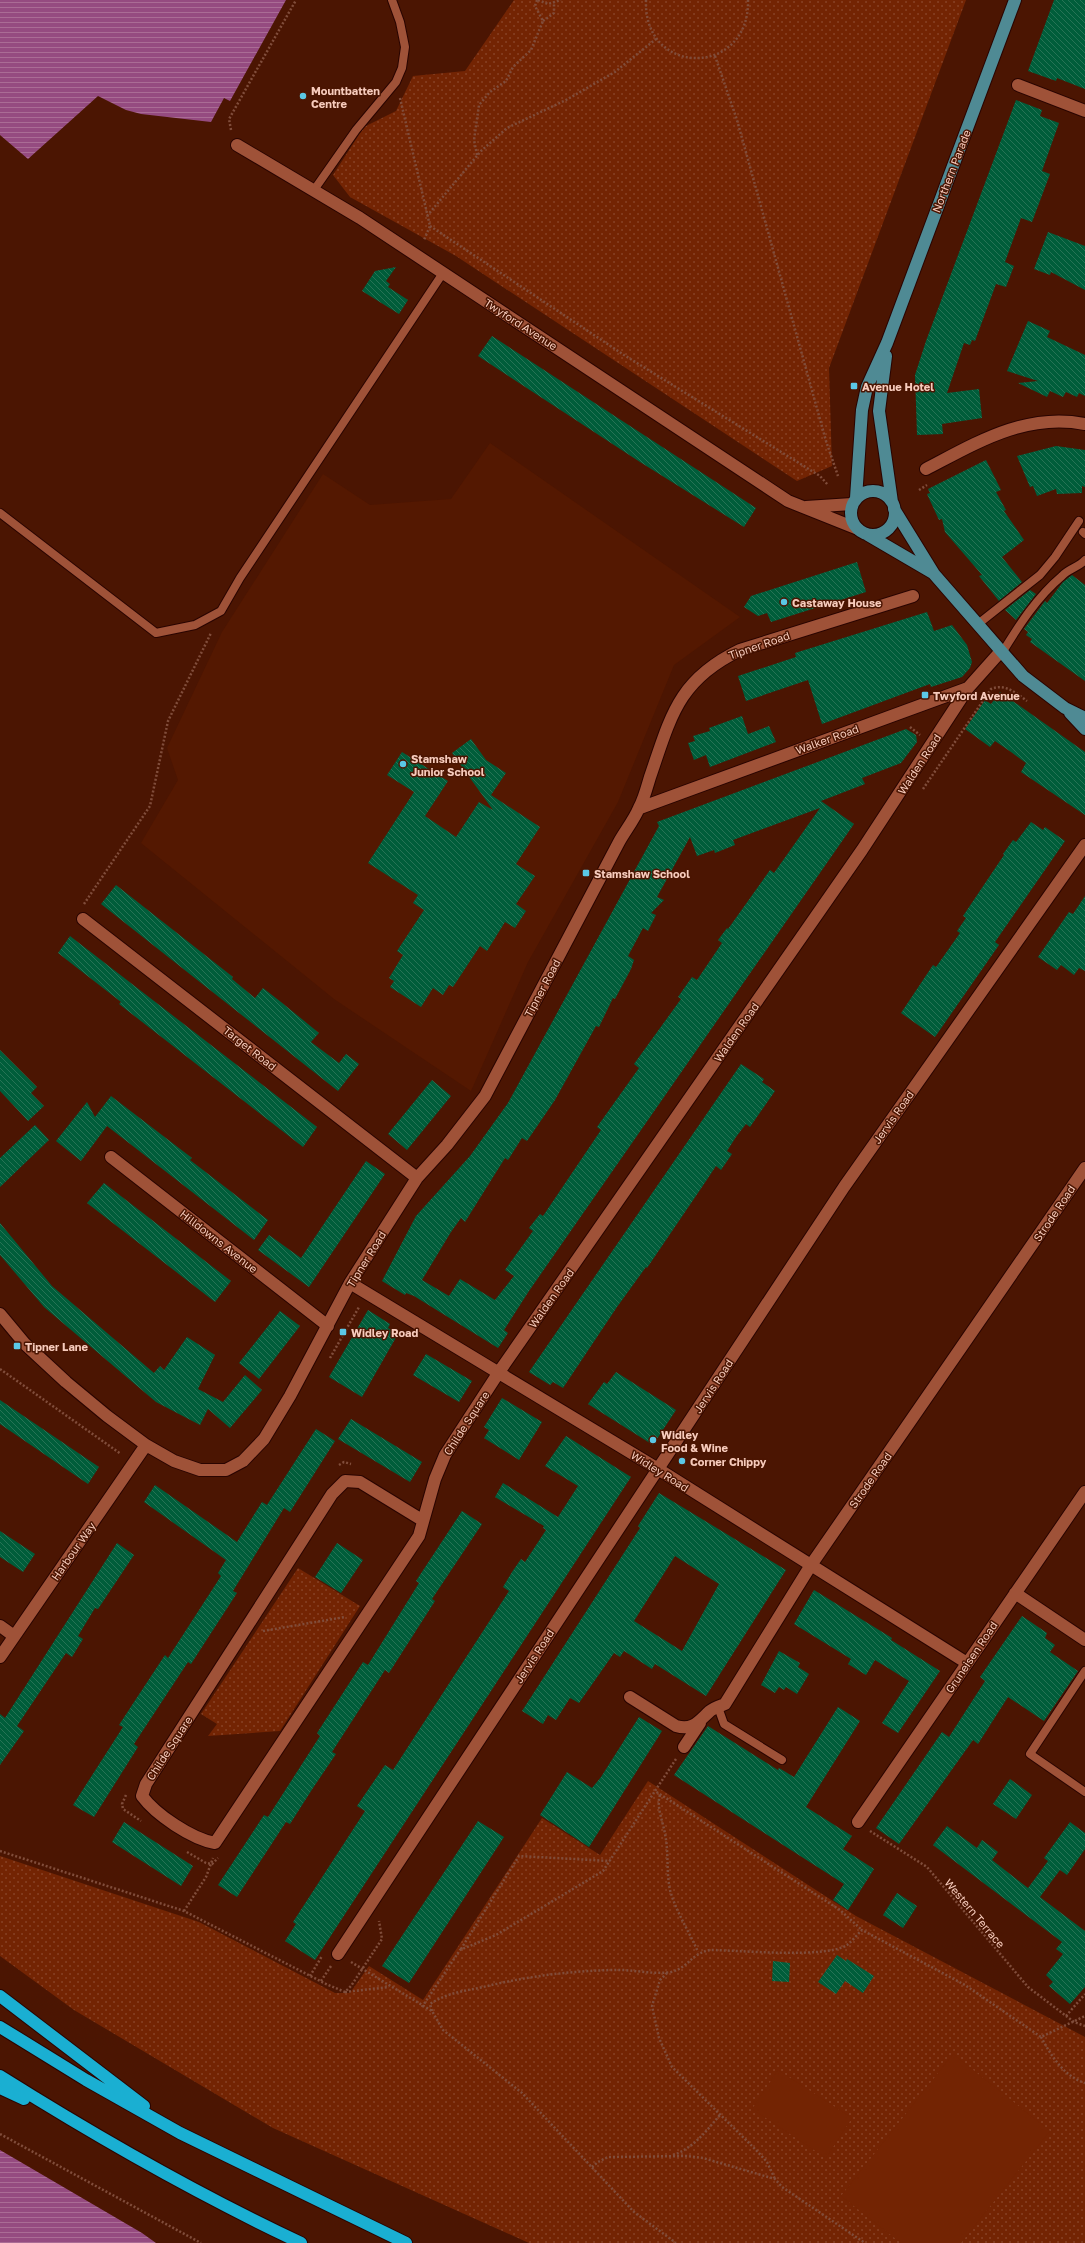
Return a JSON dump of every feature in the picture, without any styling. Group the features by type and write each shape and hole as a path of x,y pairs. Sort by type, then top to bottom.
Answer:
{"highway":[{"path":"0,1996 180,2133"},
{"path":"0,2027 86,2080 180,2133 406,2243"},
{"path":"0,2076 69,2120 235,2212 301,2243"},
{"path":"0,2088 69,2120"}],"main road":[{"name":"Northern Parade","path":"887,343 1016,0"},
{"path":"887,343 867,387 862,410 854,501 851,518 863,532 934,574"},
{"path":"863,532 882,533 888,529 894,516 879,411 887,343"},
{"path":"854,501 867,491 874,491 887,496 934,574 1001,652 1023,676 1065,708 1085,718"},
{"path":"1065,708 1085,729"}],"street":[{"path":"1018,85 1085,111"},
{"name":"Twyford Avenue","path":"236,145 360,218 788,501 863,532"},
{"path":"926,469 986,439 1025,424 1050,422 1085,424"},
{"path":"803,508 854,501"},
{"name":"Tipner Road","path":"146,1445 174,1461 194,1468 226,1470 243,1461 264,1439 290,1396 350,1283 417,1178 447,1145 485,1096 619,842 640,808 668,725 682,695 698,677 717,661 740,650 913,596"},
{"name":"Walker Road","path":"640,808 968,688 1001,652"},
{"name":"Walden Road","path":"498,1372 862,850 968,688"},
{"name":"Jervis Road","path":"338,1954 844,1187 1085,845"},
{"name":"Target Road","path":"83,919 417,1178"},
{"name":"Hilldowns Avenue","path":"111,1157 328,1326"},
{"name":"Strode Road","path":"630,1697 676,1726 692,1727 702,1720 711,1710 725,1704 811,1565 1085,1168"},
{"name":"Widley Road","path":"350,1283 658,1469 967,1663"},
{"path":"0,1314 25,1344 66,1382 107,1416 146,1445"},
{"name":"Childe Square","path":"422,1520 360,1482 345,1481 332,1494 146,1784 142,1796 150,1807 201,1840 215,1843 418,1536 422,1520 445,1455 498,1372"},
{"name":"Harbour Way","path":"0,1657 146,1445"},
{"name":"Gruneisen Road","path":"858,1822 1085,1492"},
{"path":"1015,1593 1085,1640"},
{"path":"0,1626 14,1636"},
{"path":"684,1747 702,1720"}],"lane":[{"path":"314,190 356,130 396,82 402,68 405,47 400,22 392,0"},
{"path":"0,514 156,633 196,625 221,611 240,578 443,273"},
{"path":"978,624 1040,576 1055,557 1079,521"},
{"path":"1001,652 1041,597 1062,575 1085,560"},
{"path":"1085,1671 1030,1754 1085,1792"},
{"path":"718,1707 724,1724 782,1760"}],"path":[{"path":"229,119 296,0"},
{"path":"543,21 535,6 538,0 548,4 561,0"},
{"path":"646,0 645,13 649,26 656,39 667,50 682,57 699,59 715,56 730,47 741,34 747,18 748,0"},
{"path":"477,155 474,140 479,105 490,92 506,81 513,67 531,50 543,21 554,13 554,2"},
{"path":"428,216 477,155 507,128 566,100 614,72 656,39"},
{"path":"715,56 736,120 826,440 838,476"},
{"path":"396,82 430,226 422,244"},
{"path":"430,226 624,355 820,476 828,484"},
{"path":"919,490 932,482"},
{"path":"83,919 79,916 84,905 150,806 168,721 221,611"},
{"path":"329,1360 362,1304"},
{"path":"0,1369 125,1457"},
{"path":"242,1634 367,1613"},
{"path":"460,1950 519,1922 538,1908 603,1871 684,1747"},
{"path":"654,1791 840,1910 862,1930 964,1985 1041,2037 1056,2063 1068,2073 1085,2083"},
{"path":"660,1795 658,1802 667,1847 670,1890 678,1911 698,1952"},
{"name":"Western Terrace","path":"858,1822 927,1868 1028,1988 1074,2022 1085,2026"},
{"path":"184,1911 212,1864 215,1843"},
{"path":"0,1851 184,1911 326,1984 345,1992 389,1987"},
{"path":"422,2007 519,1856 610,1861"},
{"path":"676,2243 634,2212 522,2093 443,2030 432,2011 430,2004 454,1993 549,1974 614,1970 668,1972 680,1970 698,1952 710,1950 817,1952 846,1945 862,1930"},
{"path":"345,1992 352,1986 362,1969 422,2007 432,2011"},
{"path":"668,1972 660,1980 652,2006 659,2038 672,2067 767,2162 775,2180 782,2187 865,2243"},
{"path":"1066,2016 1085,1994"},
{"path":"1041,2037 1085,2016"},
{"path":"670,2156 683,2152 693,2144 720,2115"},
{"path":"0,2134 201,2243"},
{"path":"592,2167 598,2162 608,2158 687,2156 703,2158 775,2180"}],"shaded area":[{"path":"0,0 286,0 230,101 224,98 211,122 141,114 126,110 98,96 28,159 0,135"},
{"path":"514,0 966,0 829,368 832,466 797,481 456,256 350,197 333,175 364,127 396,111 413,76 465,71"},
{"name":"Stamshaw Junior School","path":"490,443 740,617 674,665 618,802 528,962 471,1091 334,999 141,843 178,780 167,748 222,632 323,474 370,505 451,499"},
{"path":"298,1568 360,1606 280,1731 208,1736 217,1724 201,1714"},
{"path":"648,1781 856,1916 1085,2037 1085,2243 529,2243 273,2128 74,2010 0,1956 0,1856 199,1922 335,1993 350,1993 369,1966 423,2000 542,1818 600,1855"},
{"path":"953,2054 1050,2131 961,2243 901,2243 841,2196"},
{"path":"778,2070 852,2118 826,2158 752,2109"},
{"path":"0,2150 142,2233 156,2243 0,2243"}],"building":[{"path":"1054,0 1085,0 1085,89 1057,78 1056,81 1028,71"},
{"path":"1016,100 1042,110 1040,116 1059,123 1042,171 1050,174 1032,222 1021,218 1005,262 1014,266 1006,287 996,284 975,341 972,340 970,345 964,343 947,393 979,389 982,418 942,424 943,434 917,435 915,375 926,341"},
{"path":"1048,232 1085,246 1085,290 1051,272 1050,275 1034,269"},
{"path":"396,267 386,281 390,284 388,287 408,300 399,314 362,291 375,271"},
{"path":"1028,321 1050,331 1047,337 1085,355 1085,396 1079,393 1077,397 1066,392 1063,397 1050,391 1047,397 1018,383 1038,381 1007,371"},
{"path":"492,336 756,508 744,527 640,462 478,356"},
{"path":"1056,446 1085,450 1085,487 1082,486 1082,493 1057,494 1056,489 1037,496 1033,486 1030,487 1017,456"},
{"path":"986,460 1001,490 996,492 1006,510 1004,511 1024,540 1002,557 1022,582 999,601 979,576 982,575 945,532 942,519 939,520 927,494 930,493 928,489"},
{"path":"857,562 866,592 771,622 767,613 758,616 744,607 751,596"},
{"path":"1072,575 1085,585 1085,681 1030,642 1032,639 1026,635 1028,632 1024,629 1045,601 1047,603 1063,582"},
{"path":"1030,590 1036,594 1016,620 1005,610"},
{"path":"927,612 934,631 952,625 967,645 972,662 970,668 962,677 931,687 930,684 822,724 808,680 746,701 738,676 796,657 795,653"},
{"path":"1000,692 1085,752 1085,815 1021,772 1026,763 1011,752 995,741 990,747 965,729 985,700 991,704"},
{"path":"742,716 748,734 769,726 776,742 710,767 706,755 694,760 688,743 695,741 693,736 710,731 709,728"},
{"path":"906,729 916,735 917,742 901,763 862,778 865,784 821,801 854,824 529,1291 504,1330 508,1333 498,1348 414,1296 406,1293 405,1295 382,1281 416,1216 470,1156 508,1103 659,826 657,822","holes":["820,808 774,873 770,870 728,929 727,928 718,940 722,943 697,980 692,977 678,997 681,999 634,1064 639,1068 597,1127 601,1130 543,1216 540,1214 529,1228 533,1231 505,1270 514,1276 495,1300 460,1279 449,1296 422,1280 451,1232 461,1218 465,1222 505,1158 508,1160 522,1138 527,1141 555,1100 596,1026 599,1027 613,998 615,999 631,969 634,960 628,956 643,928 648,931 656,915 651,913 664,900 657,897 690,837 697,856 714,850 715,853 735,845 733,840"]},
{"path":"471,739 486,760 506,773 491,795 540,827 516,864 535,876 516,904 526,911 515,928 505,922 487,951 480,946 453,987 449,985 443,995 433,988 421,1007 390,987 394,981 389,978 403,955 397,951 424,910 413,903 418,895 368,863 414,792 387,775 402,752 448,781 425,816 456,837 479,802 493,810 452,753"},
{"path":"1031,822 1043,830 1045,827 1065,841 995,942 999,945 935,1037 901,1013 933,965 936,967 960,933 957,931 966,918 963,916 1004,855 1003,854 1013,840 1016,842"},
{"path":"116,885 233,977 232,979 255,998 263,988 281,1002 319,1033 311,1042 339,1063 346,1054 359,1064 338,1091 101,904"},
{"path":"1085,896 1085,971 1079,968 1074,975 1061,965 1057,970 1038,957 1069,912 1073,914"},
{"path":"70,936 317,1127 303,1147 119,1004 121,1002 58,953"},
{"path":"0,1050 37,1087 31,1093 44,1106 28,1121 0,1091"},
{"path":"741,1064 764,1079 762,1082 775,1091 750,1127 746,1124 736,1137 727,1151 732,1154 721,1170 716,1166 647,1268 646,1267 617,1307 563,1388 553,1382 550,1385 529,1372"},
{"path":"432,1080 451,1096 407,1150 388,1134"},
{"path":"111,1096 192,1158 190,1160 268,1220 254,1240 107,1126 81,1161 56,1141 87,1102 95,1117"},
{"path":"35,1125 49,1140 0,1187 0,1158"},
{"path":"366,1161 385,1174 309,1287 258,1250 269,1235 301,1258"},
{"path":"104,1183 231,1281 215,1302 87,1203"},
{"path":"0,1223 52,1286 154,1373 160,1366 164,1370 187,1337 215,1355 198,1389 223,1402 245,1375 262,1390 230,1428 208,1409 200,1425 156,1402 44,1307 0,1255"},
{"path":"368,1310 390,1324 388,1328 398,1334 362,1397 329,1377"},
{"path":"280,1311 300,1326 259,1379 239,1363"},
{"path":"426,1354 472,1381 459,1402 413,1375"},
{"path":"616,1372 676,1410 653,1445 588,1404 604,1382 607,1384"},
{"path":"502,1398 542,1422 519,1460 484,1438 489,1430 484,1427"},
{"path":"0,1400 99,1467 88,1484 0,1424"},
{"path":"351,1419 422,1462 410,1482 338,1439"},
{"path":"316,1429 335,1441 290,1512 284,1508 233,1591 237,1593 191,1664 188,1662 134,1744 138,1747 94,1817 73,1805 123,1727 119,1725 165,1655 168,1658 221,1576 218,1573 226,1560 144,1502 155,1485 237,1542 262,1502 267,1505"},
{"path":"566,1436 631,1477 315,1960 285,1941 296,1924 293,1922 365,1811 357,1806 385,1765 393,1770 509,1591 503,1587 512,1572 521,1559 525,1562 546,1530 543,1528 544,1526 495,1497 503,1483 558,1517 578,1486 545,1466"},
{"path":"659,1493 786,1570 706,1696 655,1664 652,1669 624,1651 620,1657 614,1653 579,1703 570,1698 556,1720 548,1715 543,1724 522,1711 640,1528 638,1526","holes":["675,1556 719,1584 682,1651 634,1621"]},
{"path":"462,1511 482,1524 432,1599 435,1601 389,1673 385,1670 332,1752 336,1754 290,1824 286,1822 237,1897 218,1885 264,1815 268,1817 320,1736 317,1733 363,1662 368,1665 419,1583 416,1581"},
{"path":"0,1531 35,1554 23,1572 0,1557"},
{"path":"117,1543 134,1555 98,1609 95,1608 78,1636 83,1639 72,1657 66,1653 17,1726 24,1731 0,1765 0,1714 5,1718"},
{"path":"337,1543 363,1560 341,1593 315,1577"},
{"path":"814,1590 892,1638 891,1640 940,1671 898,1733 882,1723 909,1681 875,1660 866,1675 848,1664 851,1659 794,1624"},
{"path":"1022,1616 1047,1633 1045,1638 1055,1645 1050,1652 1078,1671 1044,1721 1008,1697 978,1744 973,1740 899,1844 876,1828 942,1732 949,1737 985,1681 980,1677"},
{"path":"779,1651 800,1663 798,1667 809,1674 797,1694 786,1687 784,1690 779,1687 775,1693 761,1685"},
{"path":"838,1707 860,1721 806,1807 852,1836 843,1849 874,1869 848,1910 833,1900 844,1884 674,1775 708,1726 778,1770 779,1768 794,1777"},
{"path":"639,1717 662,1731 589,1847 540,1815 567,1772 592,1788 601,1777"},
{"path":"1010,1779 1032,1795 1016,1819 993,1804"},
{"path":"478,1821 504,1837 409,1983 382,1966"},
{"path":"124,1822 193,1866 181,1886 112,1842"},
{"path":"1070,1822 1085,1833 1085,1849 1067,1875 1060,1870 1040,1897 1085,1931 1085,1987 1070,2004 1049,1986 1053,1982 1046,1975 1063,1954 1056,1949 1062,1942 933,1845 947,1826 977,1848 982,1840 998,1852 992,1860 1028,1888 1048,1861 1044,1858"},
{"path":"897,1893 917,1906 903,1928 883,1915"},
{"path":"837,1955 846,1961 847,1959 874,1976 863,1993 845,1981 836,1994 818,1982"},
{"path":"773,1961 790,1963 789,1982 772,1981"}],"place":[{"name":"Mountbatten Centre","path":"303,96"},
{"name":"Avenue Hotel","path":"854,386"},
{"name":"Castaway House","path":"784,602"},
{"name":"Twyford Avenue","path":"925,695"},
{"name":"Stamshaw Junior School","path":"403,764"},
{"name":"Stamshaw School","path":"586,873"},
{"name":"Widley Road","path":"343,1332"},
{"name":"Tipner Lane","path":"17,1346"},
{"name":"Widley Food & Wine","path":"653,1440"},
{"name":"Corner Chippy","path":"682,1461"}]}
